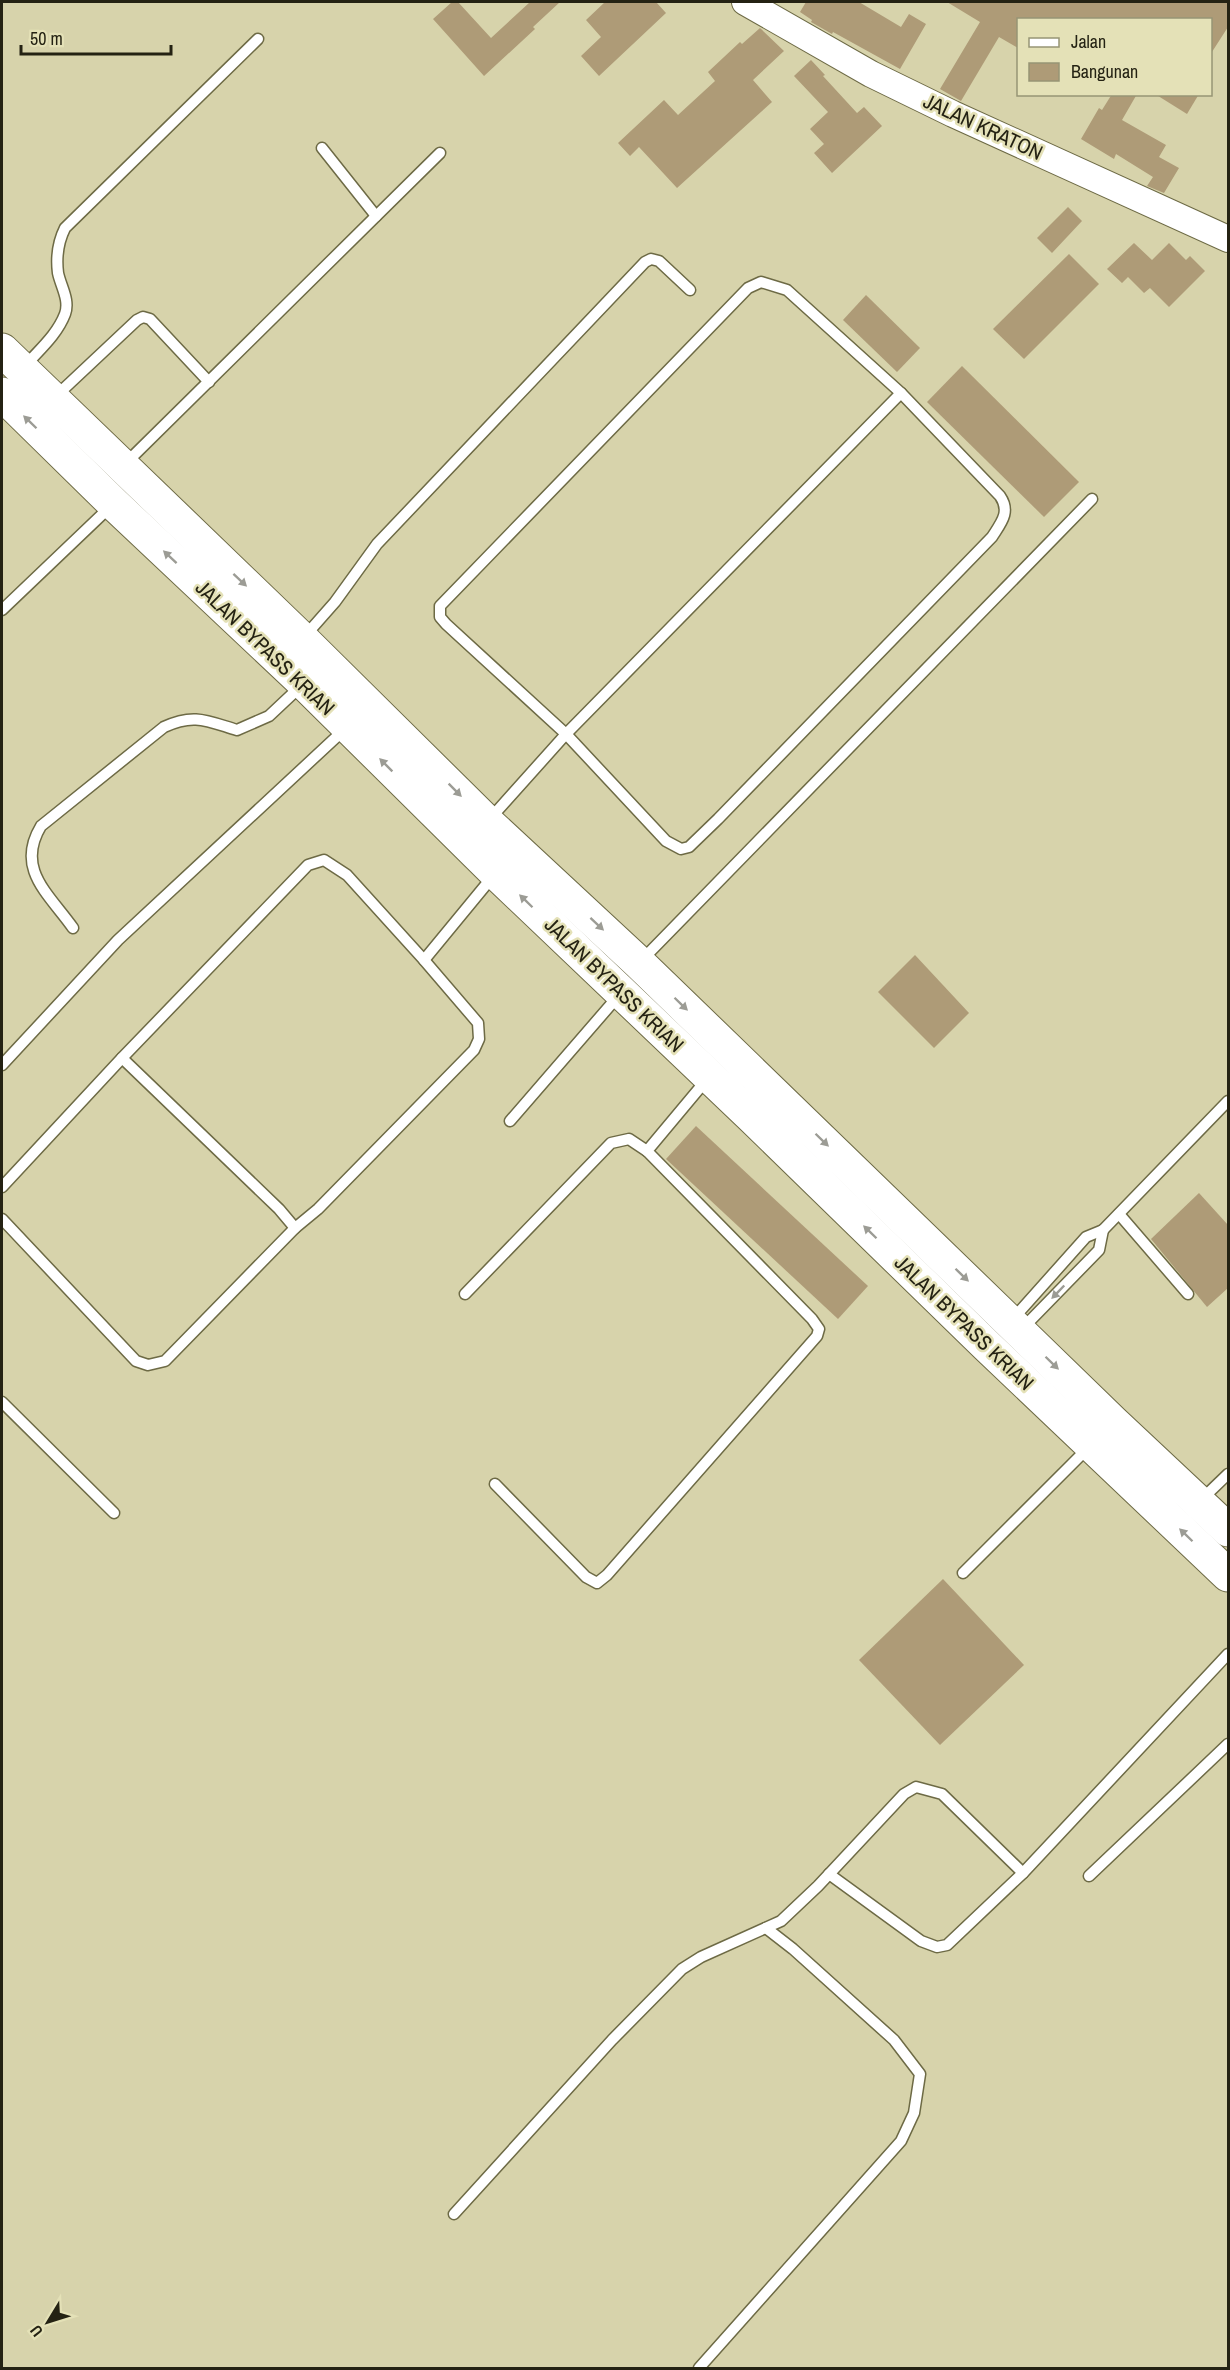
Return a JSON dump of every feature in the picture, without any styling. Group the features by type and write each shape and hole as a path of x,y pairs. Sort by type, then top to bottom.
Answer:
{"highway":[{"name":"JALAN BYPASS KRIAN","path":"12,360 302,639 487,822 639,963 1004,1339 1091,1445 1228,1575"},
{"name":"JALAN BYPASS KRIAN","path":"2,394 114,504 304,683 496,873 710,1076 1004,1339 1199,1502 1228,1530"}],"street":[{"name":"JALAN KRATON","path":"745,2 871,74 1228,239"}],"lane":[{"path":"12,360 53,334 66,312 65,291 58,274 58,243 65,228 258,39"},
{"path":"322,148 376,216"},
{"path":"122,467 440,153"},
{"path":"302,639 335,602 377,544 645,262 651,259 659,261 690,290"},
{"path":"761,282 787,290 901,393 1000,496 1006,507 1005,516 992,537 689,847 681,849 675,847 566,734 440,617 440,606 748,288 761,282"},
{"path":"53,399 142,317 150,319 209,382"},
{"path":"487,822 566,734 901,393"},
{"path":"639,963 1092,498"},
{"path":"2,610 114,504"},
{"path":"73,928 34,874 30,851 33,838 41,826 164,727 181,719 200,718 237,730 269,716 304,683"},
{"path":"2,1065 118,940 347,726"},
{"path":"2,1187 122,1058 308,865 324,860 346,875 478,1023 479,1039 474,1050 165,1361 148,1365 136,1361 2,1220"},
{"path":"424,960 496,873"},
{"path":"510,1121 621,992"},
{"path":"122,1058 279,1209 295,1228"},
{"path":"647,1151 710,1076"},
{"path":"1004,1339 1086,1237 1103,1230 1228,1101"},
{"path":"465,1294 611,1143 629,1139 647,1151 812,1318 819,1329 817,1336 607,1575 597,1583 586,1577 495,1484"},
{"path":"1119,1214 1188,1294"},
{"path":"1004,1339 1099,1250 1103,1230"},
{"path":"2,1402 114,1513"},
{"path":"963,1573 1091,1445"},
{"path":"1199,1502 1228,1474"},
{"path":"829,1874 921,1941 937,1947 947,1945 1023,1873 1228,1654"},
{"path":"1089,1876 1228,1744"},
{"path":"454,2214 612,2040 682,1968 781,1921 818,1886 904,1794 916,1787 942,1794 1023,1873"},
{"path":"699,2368 900,2141 914,2113 920,2074 894,2040 793,1949 766,1928"}],"building":[{"path":"452,2 458,2 491,38 530,2 560,2 533,27 535,29 484,76 433,19"},
{"path":"605,2 656,2 666,13 599,76 581,56 601,37 586,20"},
{"path":"806,2 859,2 901,27 909,14 926,24 900,69 811,22 812,20 800,12"},
{"path":"947,2 1228,2 1228,27 1212,52 1212,18 1017,18 1017,47 999,37 961,101 940,89 980,22"},
{"path":"760,28 784,51 753,80 772,102 677,188 639,147 630,156 618,143 664,100 678,115 715,81 708,72 740,42 742,44"},
{"path":"811,60 857,113 864,107 882,126 832,173 814,153 824,144 810,129 828,112 794,76"},
{"path":"1111,96 1136,96 1122,120 1166,145 1159,157 1179,168 1164,193 1147,186 1153,177 1116,154 1114,159 1081,139 1099,108 1102,110"},
{"path":"1158,96 1198,96 1187,114"},
{"path":"1068,207 1082,221 1052,253 1037,238"},
{"path":"1134,243 1152,260 1169,243 1186,260 1190,256 1205,271 1169,307 1150,288 1144,293 1128,277 1122,283 1107,269"},
{"path":"1069,254 1099,284 1024,359 993,329"},
{"path":"866,295 920,348 897,372 843,320"},
{"path":"962,366 1079,482 1044,517 927,402"},
{"path":"915,955 969,1013 934,1048 878,992"},
{"path":"696,1126 868,1286 838,1319 666,1159"},
{"path":"1199,1193 1228,1225 1228,1288 1207,1307 1151,1239"},
{"path":"943,1579 1024,1665 940,1745 859,1660"}]}
